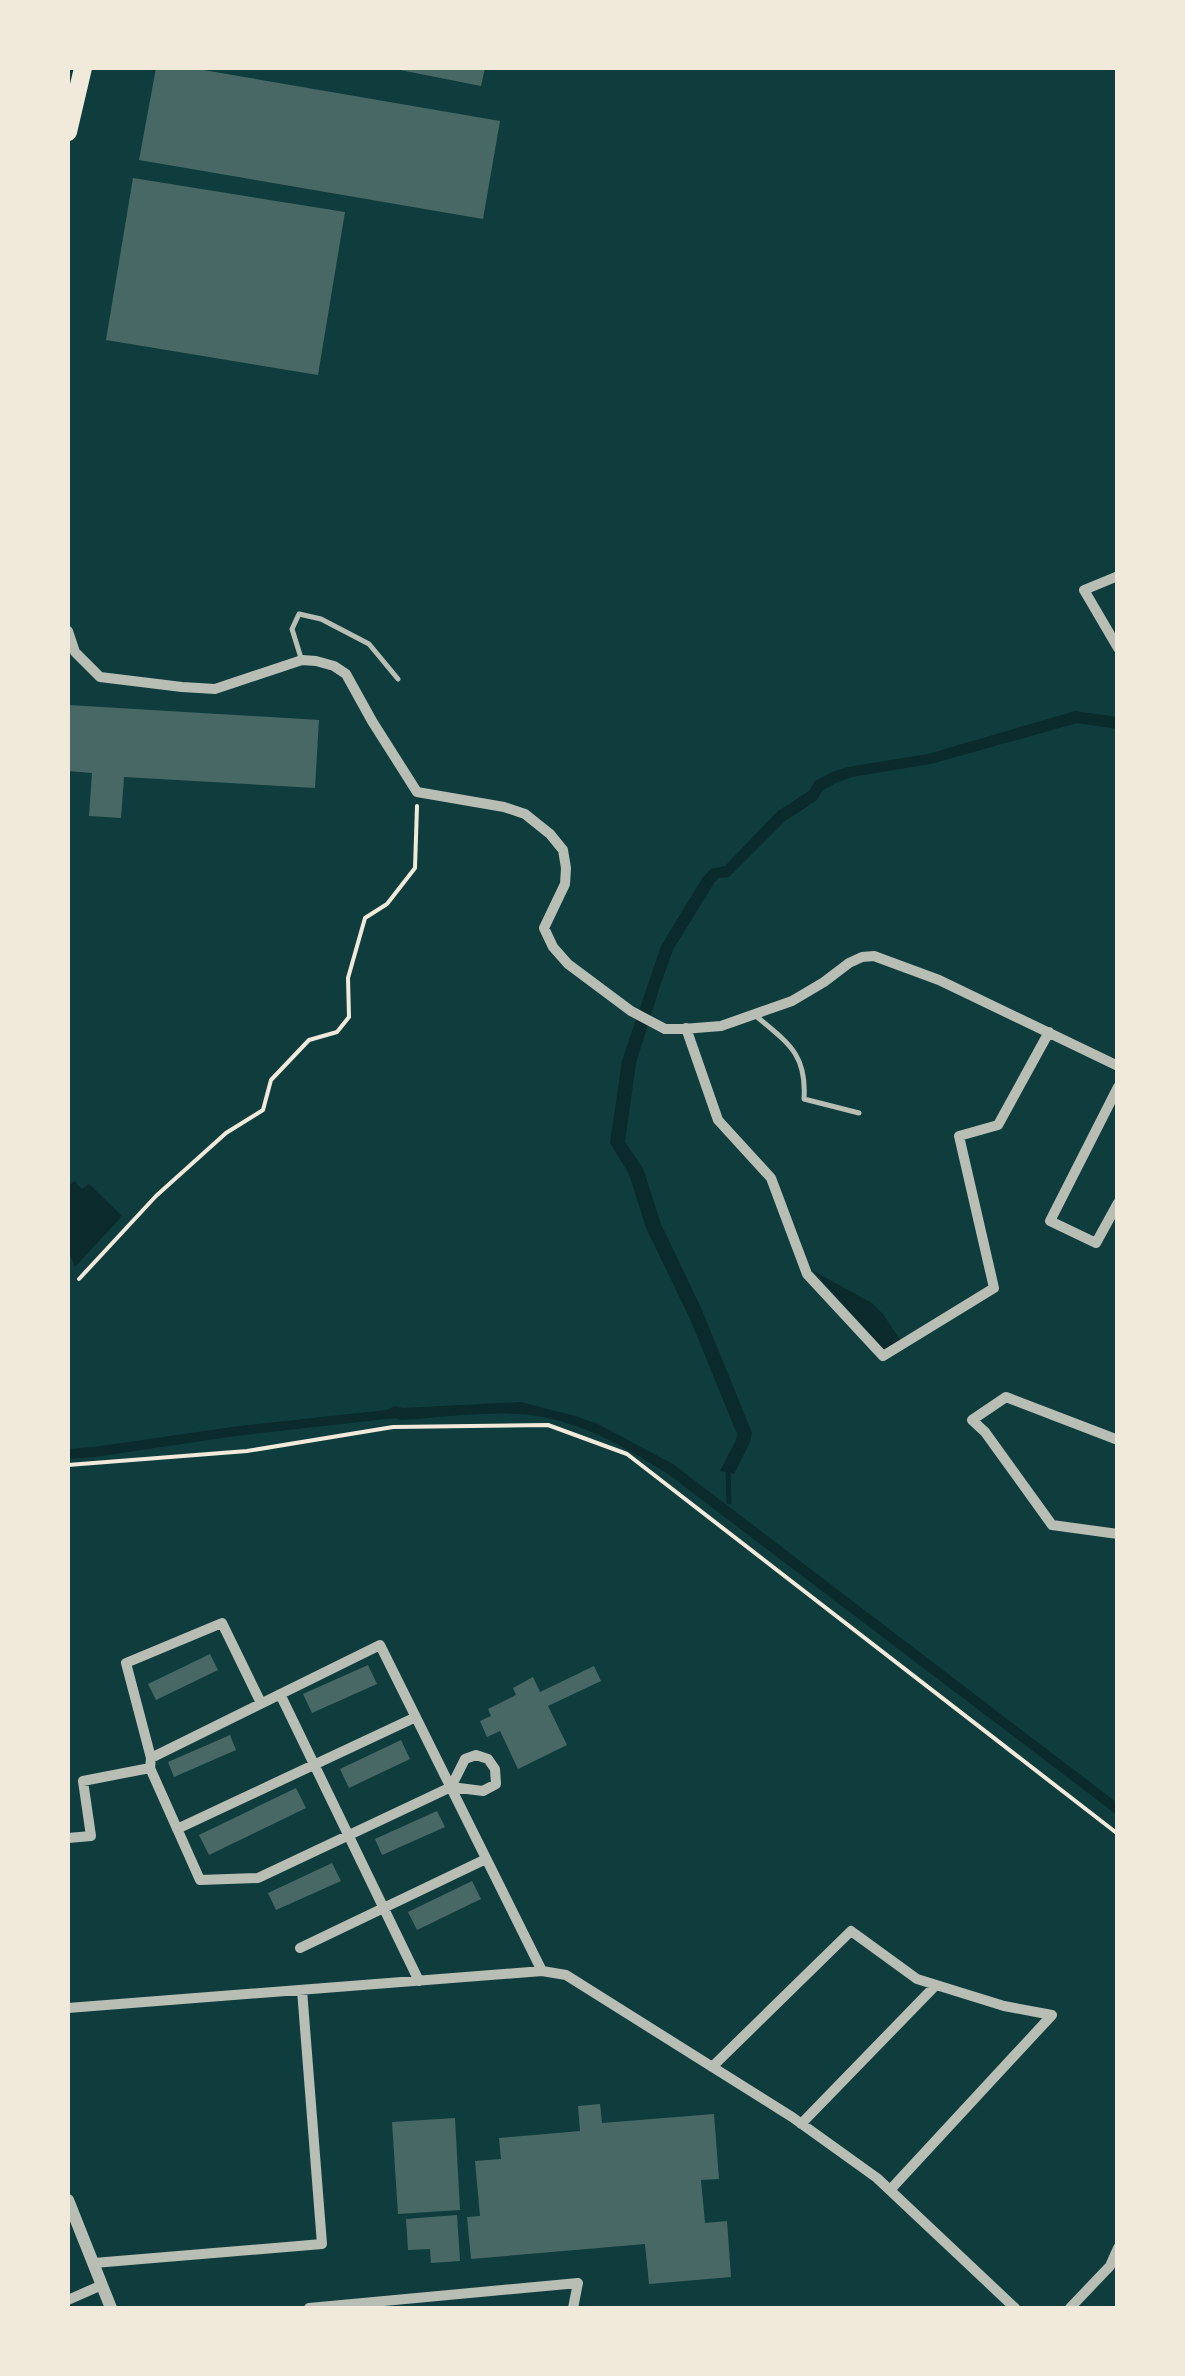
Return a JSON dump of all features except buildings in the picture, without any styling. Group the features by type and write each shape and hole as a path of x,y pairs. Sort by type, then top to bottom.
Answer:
{"highway":[{"path":"68,132 82,68"}],"street":[{"path":"1118,576 1084,590 1118,648"},
{"path":"68,631 75,652 100,677 182,688 215,689 302,660 334,666 346,674 418,792 504,807 525,814 550,834 563,850 566,868 565,884 544,928 553,947 568,964 631,1011 664,1028 722,1026 792,1002 862,957 874,956 939,980 1118,1066"},
{"path":"686,1028 718,1120 770,1178 807,1274 883,1356 994,1288 959,1136 998,1125 1048,1032"},
{"path":"1118,1087 1050,1221 1096,1244 1118,1203"},
{"path":"1118,1440 1006,1397 972,1420 986,1432 1052,1525 1118,1534"},
{"path":"261,1704 222,1623 126,1663 151,1763 200,1880 258,1878 451,1787 484,1791 496,1784 495,1770 488,1758 476,1755 465,1759 451,1787"},
{"path":"68,1838 91,1836 83,1781 151,1763 380,1644 542,1971"},
{"path":"280,1694 419,1981"},
{"path":"177,1828 416,1717"},
{"path":"300,1948 486,1859"},
{"path":"712,2067 852,1931 917,1980 1004,2006 1052,2014 890,2190"},
{"path":"68,2008 542,1971 566,1975 801,2124 890,2190 1015,2308"},
{"path":"801,2124 936,1985"},
{"path":"94,2264 322,2244 302,1990"},
{"path":"68,2200 112,2308"},
{"path":"1070,2308 1110,2266 1118,2248"},
{"path":"309,2308 578,2283 573,2308"},
{"path":"68,2300 102,2285"}],"lane":[{"path":"302,660 292,629 299,614 322,619 369,644 398,679"},
{"path":"754,1014 790,1044 805,1076 804,1099 858,1113"}],"path":[{"path":"79,1279 156,1196 226,1133 264,1110 271,1080 310,1040 337,1032 348,1017 348,978 365,918 387,904 415,868 418,792"},
{"path":"68,1465 247,1452 393,1426 548,1425 627,1454 1118,1834"}],"water":[{"path":"1075,711 1117,717 1117,729 1077,723 931,764 852,777 822,791 817,800 785,821 729,877 714,883 673,950 636,1063 625,1142 643,1168 661,1224 702,1310 752,1433 734,1474 720,1471 737,1434 690,1319 646,1228 629,1174 610,1143 622,1061 661,946 703,877 711,869 725,866 778,811 809,791 815,781 848,767 928,754"},
{"path":"74,1181 82,1189 89,1184 122,1216 75,1267 68,1250 68,1187"},
{"path":"813,1271 872,1303 901,1341 885,1351"},
{"path":"521,1402 598,1424 673,1464 1116,1802 1117,1815 668,1474 578,1427 518,1414 395,1418 68,1459 68,1449 395,1406"}],"waterway":[{"path":"728,1470 729,1502"}]}
